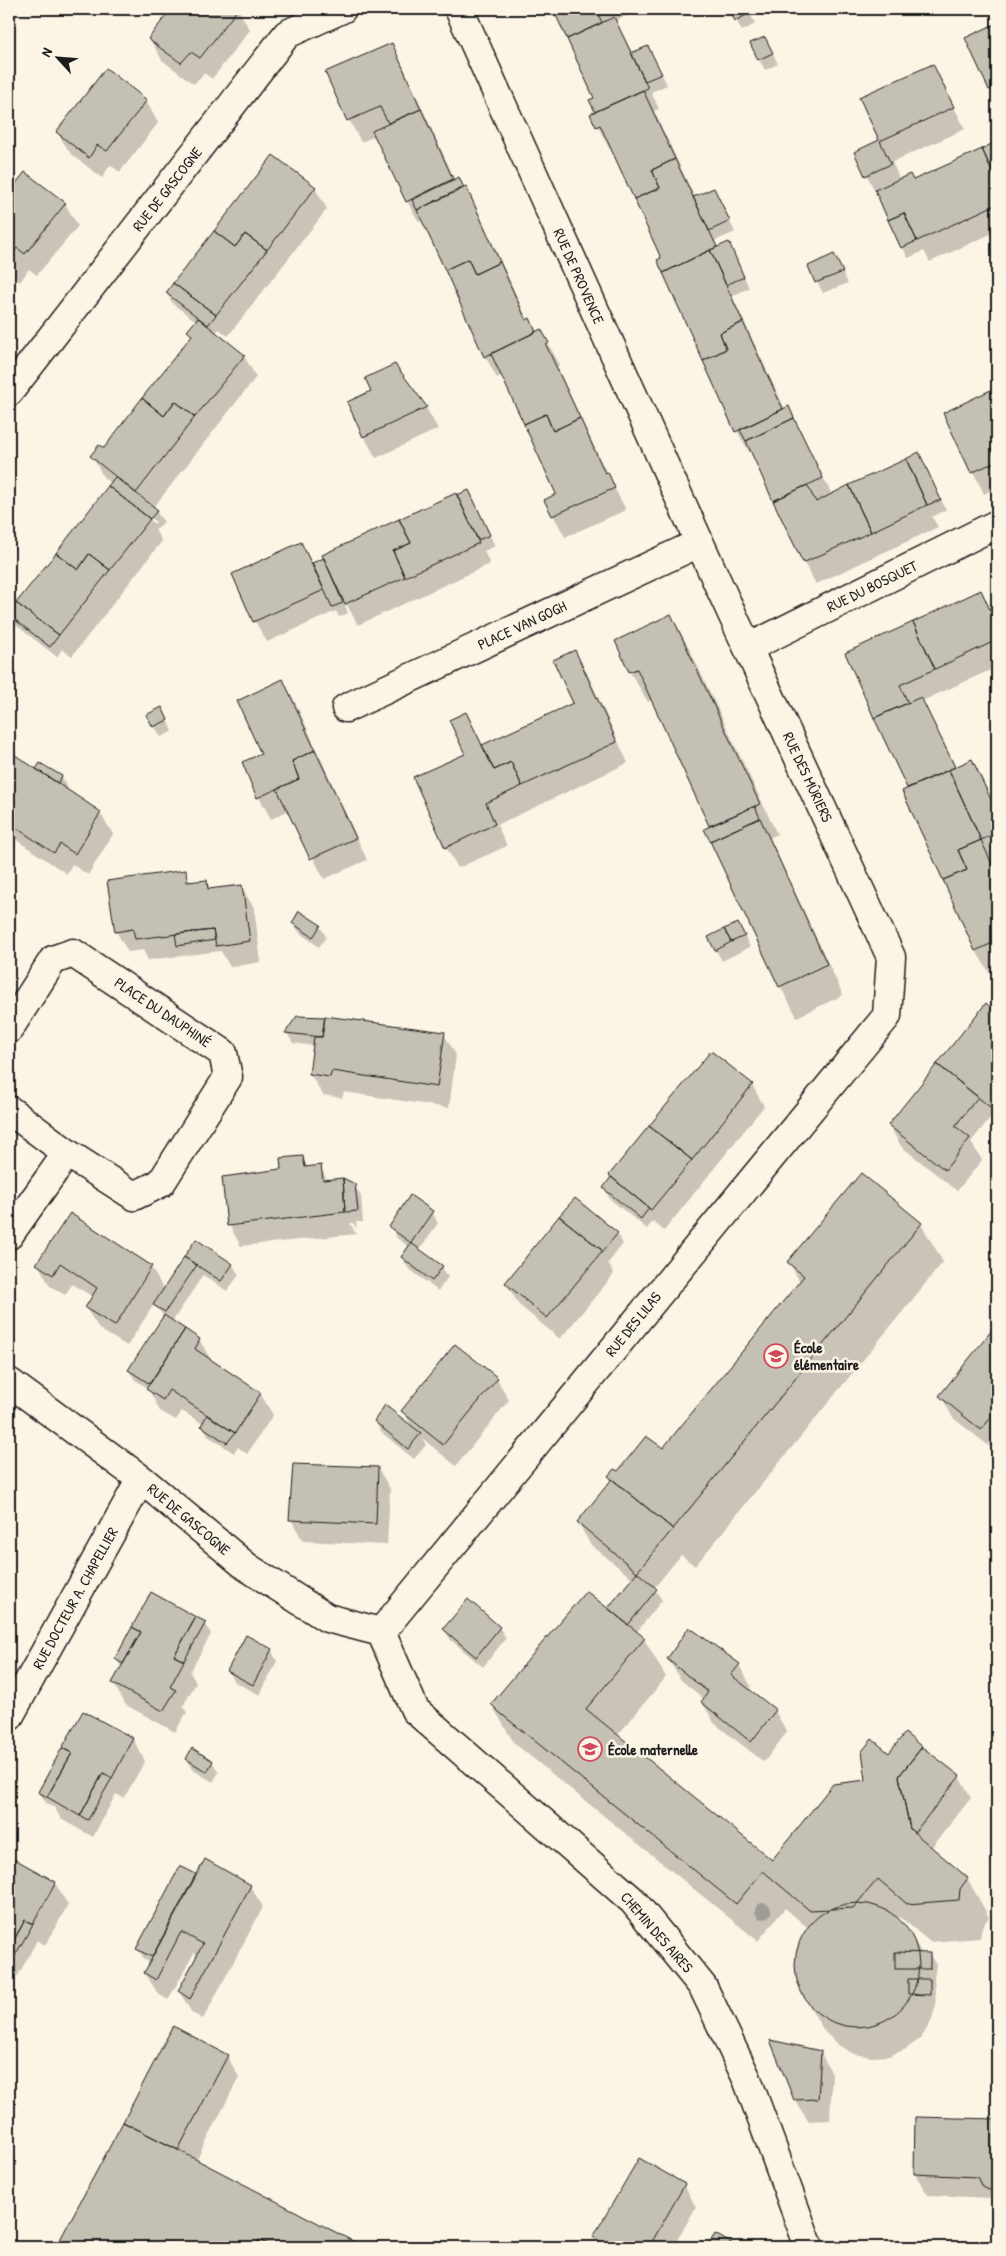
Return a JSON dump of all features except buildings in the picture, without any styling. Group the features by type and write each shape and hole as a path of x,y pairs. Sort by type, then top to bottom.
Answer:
{"street":[{"name":"RUE DE GASCOGNE","path":"9,392 287,34 342,9"},
{"name":"RUE DE PROVENCE","path":"459,9 699,542"},
{"name":"RUE DU BOSQUET","path":"748,648 997,524"},
{"name":"RUE DES MÛRIERS","path":"699,542 892,957 887,1016"},
{"name":"PLACE VAN GOGH","path":"346,708 699,542"},
{"name":"PLACE DU DAUPHINÉ","path":"9,1029 53,960 73,953 223,1052 228,1077 161,1183 134,1196 67,1154 9,1110"},
{"name":"RUE DES LILAS","path":"381,1632 887,1016"},
{"path":"9,1235 67,1154"},
{"name":"RUE DE GASCOGNE","path":"9,1382 141,1479 247,1567 327,1618 381,1632"},
{"name":"RUE DOCTEUR A. CHAPELLIER","path":"9,1717 141,1479"},
{"name":"CHEMIN DES AIRES","path":"381,1632 415,1710 633,1902 703,1987 747,2079 809,2247"}],"place":[{"name":"École élémentaire","path":"776,1356"},
{"name":"École maternelle","path":"590,1749"}]}
